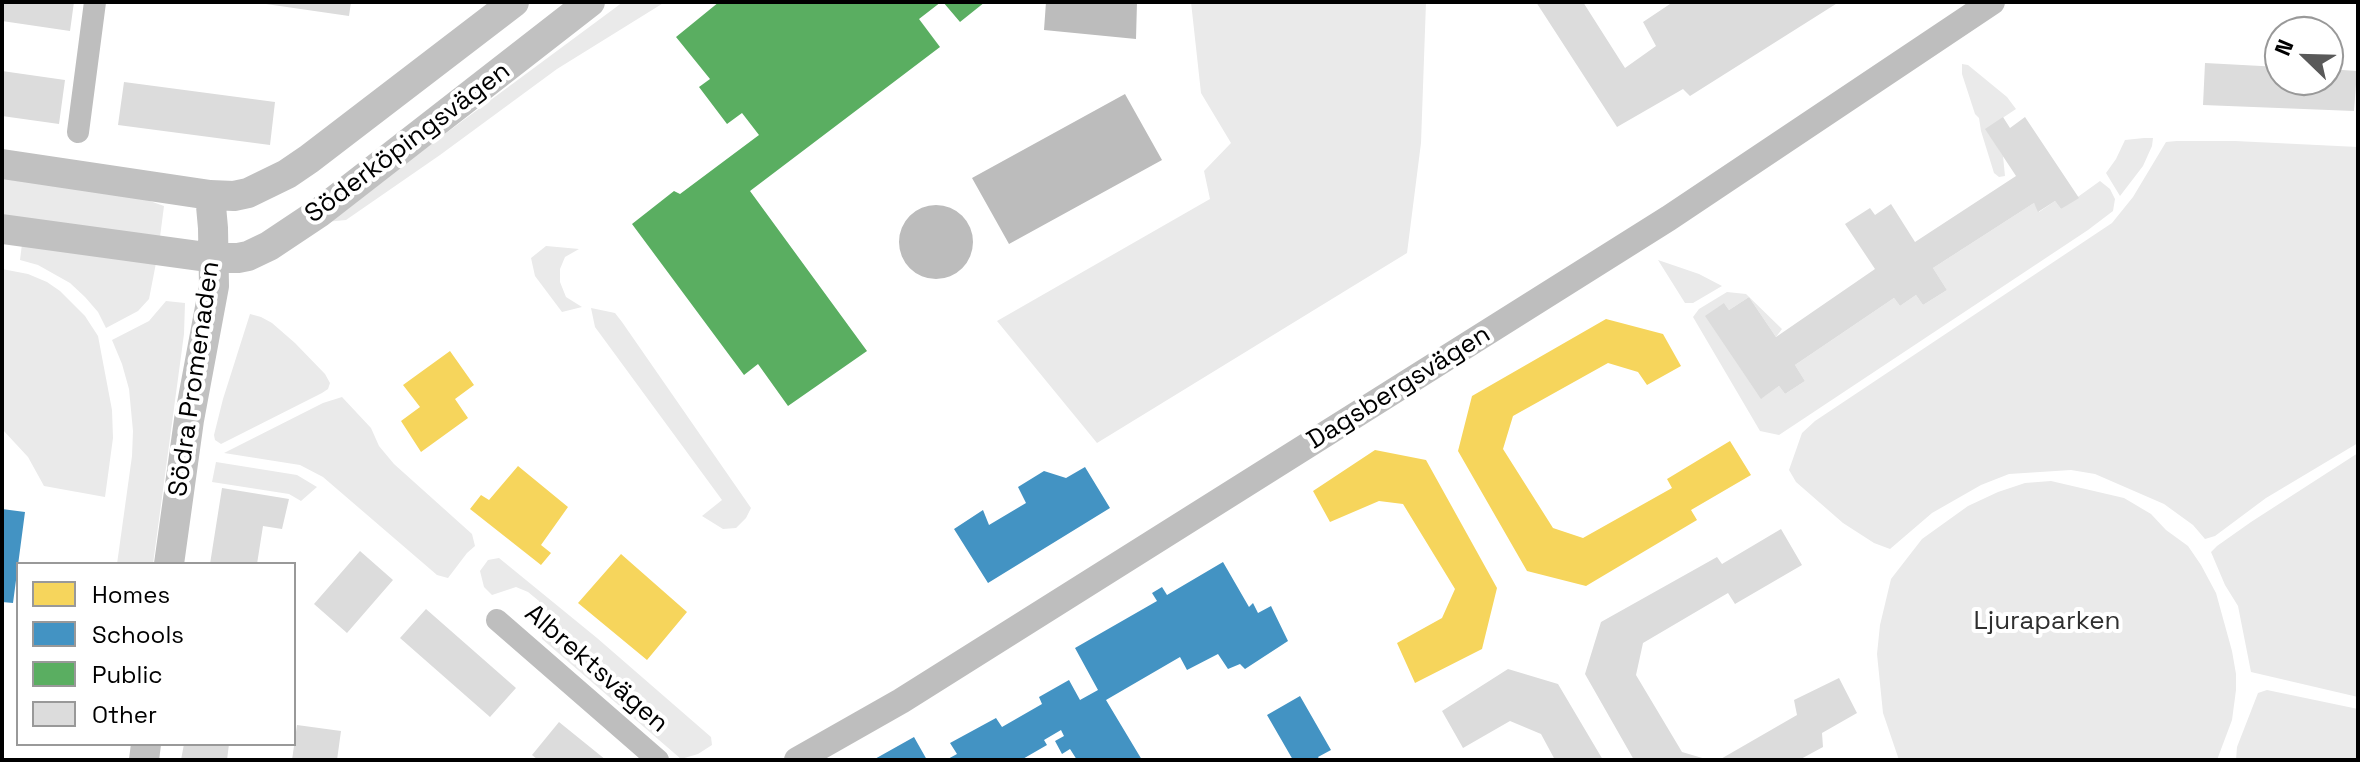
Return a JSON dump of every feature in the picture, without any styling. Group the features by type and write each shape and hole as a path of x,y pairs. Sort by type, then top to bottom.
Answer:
{"main road":[{"name":"Söderköpingsvägen","path":"2,164 210,195 248,193 287,174 514,2"},
{"name":"Söderköpingsvägen","path":"2,229 214,258 238,258 258,252 320,212 590,2"},
{"name":"Södra Promenaden","path":"169,562 189,420 214,286 210,195"}],"street":[{"path":"78,132 95,2"},
{"name":"Dagsbergsvägen","path":"797,760 901,701 1669,218 1992,2"},
{"name":"Albrektsvägen","path":"497,620 658,760"}],"green space":[{"path":"623,2 665,2 557,69 346,220 326,222"},
{"path":"1191,2 1426,2 1421,143 1407,253 1097,443 997,321 1210,199 1204,171 1231,143 1201,93"},
{"path":"1962,64 1968,65 2007,97 2016,109 1986,129 2003,156 2005,176 1999,177 1994,173 1979,118 1962,74"},
{"path":"2153,138 2152,146 2143,166 2120,196 2106,173 2125,140"},
{"path":"2166,142 2358,147 2358,443 2266,498 2215,536 2205,539 2193,525 2164,504 2095,474 2071,470 2009,474 1981,485 1932,513 1890,549 1874,543 1843,523 1796,482 1789,470 1802,433 1815,421 2112,223 2133,197"},
{"path":"2,178 147,200 164,206 160,237 2,216"},
{"path":"2100,181 2110,189 2115,199 2113,211 1779,435 1760,431 1693,317 1699,309 1727,292 1746,294 1782,329 1776,337 1749,297 1729,310 1724,303 1762,398 1779,386 1785,394 1805,381 1795,365 1894,298 1900,306 1916,295 1923,305 1947,290 1933,268 2034,203 2039,212 2055,201 2061,209"},
{"path":"22,244 156,263 149,299 138,311 106,328 98,312 70,283 38,265 20,260"},
{"path":"546,246 579,249 565,257 560,269 560,282 566,297 582,307 562,312 535,276 531,258"},
{"path":"1658,260 1699,274 1722,286 1693,303 1685,303"},
{"path":"2,269 28,274 60,291 85,316 98,336 112,410 113,438 105,497 44,486 28,457 2,429"},
{"path":"166,301 185,303 184,334 153,562 117,562 133,431 129,389 112,340 149,321"},
{"path":"591,308 615,313 751,508 736,528 723,529 702,516 722,500 595,327"},
{"path":"250,314 272,323 325,374 330,383 322,393 221,444 214,435"},
{"path":"342,397 371,428 379,446 394,464 472,534 475,546 448,578 437,575 323,477 300,465 224,453 323,403"},
{"path":"2358,453 2358,697 2251,672 2238,606 2211,552 2251,522"},
{"path":"216,462 297,475 317,487 301,501 289,494 212,482"},
{"name":"Ljuraparken","path":"2051,481 2124,498 2151,514 2188,546 2201,565 2216,593 2236,674 2232,720 2217,760 1899,760 1883,713 1877,654 1891,579 1922,539 1968,506 2025,483"},
{"path":"499,558 711,737 712,745 698,754 681,759 542,639 539,601 516,587 492,595 484,587 480,571 488,560"},
{"path":"2267,690 2358,709 2358,760 2236,760 2237,747 2258,693"}],"shaded area":[{"path":"1046,2 1137,2 1136,39 1044,30"},
{"path":"1125,94 1162,160 1009,244 972,178"},
{"path":"943,205 963,215 971,228 971,256 963,269 950,277 929,279 909,269 901,256 899,235 909,215 922,207"}],"building: Homes":[{"path":"1606,319 1663,334 1681,366 1647,385 1638,372 1608,363 1513,416 1503,449 1553,528 1583,538 1672,488 1667,479 1730,441 1751,475 1691,510 1697,520 1586,586 1527,571 1458,451 1472,396"},
{"path":"450,351 474,385 455,399 468,418 421,452 401,421 420,407 403,385"},
{"path":"1375,450 1426,460 1497,588 1482,649 1415,683 1397,643 1442,618 1455,589 1403,504 1379,501 1330,522 1313,491"},
{"path":"518,466 568,507 541,545 551,553 541,565 470,509 481,495 489,500"},
{"path":"621,554 687,612 647,660 578,603"}],"building: Schools":[{"path":"1085,467 1110,508 988,583 954,529 983,510 989,525 1026,503 1018,487 1044,471 1066,478"},
{"path":"2,509 25,512 13,603 2,602"},
{"path":"1223,562 1249,607 1253,603 1258,613 1271,606 1288,641 1245,669 1240,664 1228,669 1218,654 1187,670 1180,657 1106,700 1142,760 1077,760 1070,749 1062,754 1055,741 1064,736 1061,730 1044,740 1047,745 1021,760 946,760 957,754 950,743 996,718 1002,727 1042,704 1039,697 1069,680 1080,700 1098,690 1075,648 1157,601 1152,593 1162,587 1167,595"},
{"path":"1300,696 1331,750 1318,757 1320,760 1293,760 1267,715"},
{"path":"914,737 927,760 873,760"}],"building: Public":[{"path":"719,2 941,2 919,19 940,47 750,191 867,351 788,406 758,364 744,375 632,224 674,191 680,194 759,135 742,113 727,124 699,87 710,79 676,37"},
{"path":"943,2 985,2 960,22"}],"building: Other":[{"path":"2,2 74,2 70,31 2,21"},
{"path":"266,2 351,2 349,16"},
{"path":"1536,2 1583,2 1625,68 1656,46 1643,22 1673,2 1839,2 1690,96 1683,89 1617,127"},
{"path":"2205,63 2264,66 2264,96 2344,96 2344,70 2357,71 2354,111 2203,105"},
{"path":"2,71 65,80 59,124 2,116"},
{"path":"124,82 275,102 270,145 118,125"},
{"path":"2003,117 2010,128 2025,117 2079,198 2061,209 2055,201 2038,212 2034,203 1933,268 1947,290 1923,305 1916,295 1900,306 1894,298 1795,365 1805,381 1785,394 1779,386 1761,399 1705,316 1724,303 1729,310 1749,297 1776,337 1875,269 1845,224 1870,208 1875,215 1891,204 1915,242 2016,176 1985,129"},
{"path":"222,488 289,499 282,529 263,526 257,562 210,562"},
{"path":"1781,529 1802,565 1735,604 1728,593 1643,643 1636,675 1682,752 1709,760 1634,760 1585,674 1601,622 1717,557 1722,564"},
{"path":"360,551 393,580 347,633 314,604"},
{"path":"426,609 516,688 490,717 400,638"},
{"path":"1508,669 1558,684 1603,760 1555,760 1541,734 1510,721 1463,748 1442,711"},
{"path":"1839,678 1857,713 1822,733 1823,747 1799,760 1719,760 1797,715 1794,700"},
{"path":"559,722 606,760 538,760 532,755"},
{"path":"297,725 341,731 337,760 292,760"},
{"path":"184,746 229,746 227,760 181,760"}]}
